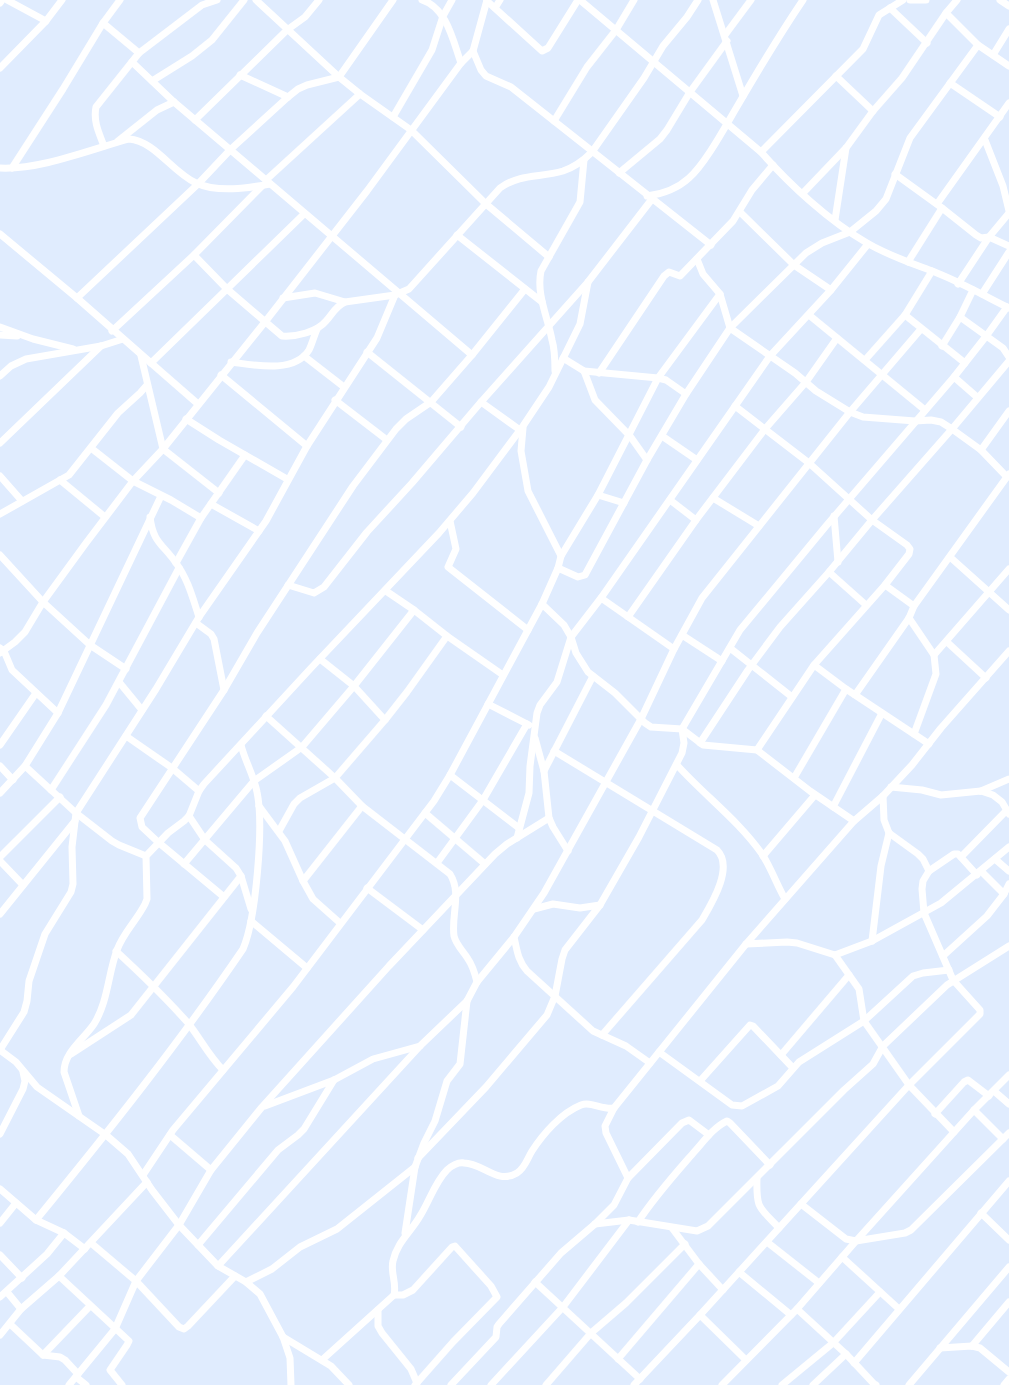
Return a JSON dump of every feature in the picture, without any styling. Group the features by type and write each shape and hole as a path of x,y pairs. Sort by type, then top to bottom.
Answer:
{"street":[{"path":"7,0 46,21"},
{"path":"0,68 46,21 62,0"},
{"path":"12,168 64,89 102,23 120,0"},
{"path":"104,146 96,124 94,114 96,107 139,53 202,6 217,0"},
{"path":"152,81 192,56 212,40 244,0"},
{"path":"256,0 339,77 411,130 486,204 549,257"},
{"path":"195,120 287,30 305,17 319,0"},
{"path":"77,298 288,97 298,89 339,77 394,0"},
{"path":"422,0 428,2 443,16 461,63"},
{"path":"393,117 432,50 443,16 452,0"},
{"path":"58,713 12,670 1,651 25,632 43,602 105,517 133,481 163,449 283,298 461,63 473,51 487,0 542,51 545,51 579,0 761,152 803,193 850,232 868,244 1008,307 954,377 834,516 740,630 682,729 684,743 677,765 654,810 600,905 565,950 555,996 543,1021 486,1086 418,1158"},
{"path":"495,8 500,0"},
{"path":"554,121 587,67 616,30 634,0"},
{"path":"194,255 227,288 282,336 290,336 317,329 328,320 339,305 346,302 405,292 500,188 511,180 565,170 584,160 592,152 644,78 667,41 698,0"},
{"path":"713,0 743,96"},
{"path":"619,173 663,135 751,0"},
{"path":"288,585 314,593 324,587 367,532 412,484 481,402 588,282 650,198 672,190 692,176 727,124 772,46 803,0"},
{"path":"761,152 863,49 876,18 903,0"},
{"path":"910,0 926,0"},
{"path":"803,193 846,148 873,111 912,66 956,0"},
{"path":"1000,0 1009,6"},
{"path":"890,8 927,43"},
{"path":"946,13 978,45 1009,66"},
{"path":"102,23 139,53"},
{"path":"992,55 1009,29"},
{"path":"558,568 578,577 585,575 647,460 686,394 730,328 813,248 850,232 881,206 886,199 910,138 978,45"},
{"path":"473,51 481,70 486,76 511,87 711,245"},
{"path":"132,62 174,102 231,150 266,183 331,237 396,295 472,356"},
{"path":"240,76 288,97"},
{"path":"836,76 873,111"},
{"path":"950,83 1000,117"},
{"path":"112,331 194,255 266,183 360,94"},
{"path":"116,143 157,110 174,102"},
{"path":"908,262 940,206 1009,103"},
{"path":"0,168 42,164 129,139 144,142 172,168 198,184 209,187 228,188 266,183"},
{"path":"958,284 989,237 1009,212 1003,186 985,140"},
{"path":"834,220 846,148"},
{"path":"555,372 554,350 542,302 540,278 541,271 580,202 584,160"},
{"path":"599,373 664,276 670,272 680,276 711,245 740,212 752,190 773,165"},
{"path":"895,174 940,206 976,235 981,238 989,237 1009,246"},
{"path":"740,212 794,265 831,290"},
{"path":"150,363 304,214"},
{"path":"0,234 77,298 112,331 198,404"},
{"path":"457,235 542,302"},
{"path":"437,863 456,839 532,728 540,705 557,682 571,637 601,598 770,356 831,290 868,244"},
{"path":"982,294 1009,252"},
{"path":"697,259 703,274 720,294 730,328 816,391 850,412 863,417 940,422 981,450 1008,476 914,606 909,618 855,695"},
{"path":"865,360 905,315 932,272"},
{"path":"79,1116 64,1072 64,1065 67,1057 94,1024 101,1010 119,943 147,899 146,856 158,842 189,816 199,791 266,716 386,591 473,493 522,428 549,387 580,324 588,282"},
{"path":"224,897 142,827 140,818 224,690 257,632 353,486 387,440 406,419 431,402 472,356 525,289"},
{"path":"942,346 960,317 972,290"},
{"path":"283,298 315,292 346,302"},
{"path":"0,1336 21,1309 59,1276 91,1243 145,1178 170,1135 307,968 425,813 450,775 542,604 558,568 561,556 598,495 630,436 658,378 720,294"},
{"path":"0,914 76,817 198,620 266,521 287,479 335,400 379,334 396,295"},
{"path":"809,315 925,410"},
{"path":"905,315 965,363"},
{"path":"960,317 1003,348 1009,357"},
{"path":"0,327 24,336 76,350"},
{"path":"232,362 275,367 284,366 304,356 317,329"},
{"path":"218,1266 421,1045 467,1000 476,982 514,937 534,909 568,851 641,719 674,650 702,598 809,462 921,329"},
{"path":"0,335 24,336"},
{"path":"628,617 696,520 765,429 806,382 837,338"},
{"path":"0,376 18,362 101,346 122,339"},
{"path":"0,443 101,346"},
{"path":"367,352 461,427"},
{"path":"141,356 163,449 218,493"},
{"path":"304,356 344,387"},
{"path":"562,358 584,371 666,380 686,394"},
{"path":"700,743 751,665 790,615 838,562 1009,361"},
{"path":"584,371 595,400 630,436 647,460"},
{"path":"221,375 307,446"},
{"path":"954,377 977,397"},
{"path":"0,514 69,475 118,413 147,385"},
{"path":"335,400 387,440"},
{"path":"481,402 522,428"},
{"path":"735,406 809,462 872,520 910,549 909,554 885,585 814,665 757,750"},
{"path":"981,450 1009,411"},
{"path":"186,419 287,479"},
{"path":"522,428 521,450 528,491 561,556"},
{"path":"662,436 698,460"},
{"path":"91,448 133,481 201,518"},
{"path":"52,790 119,682 201,518 245,455"},
{"path":"0,476 22,501"},
{"path":"60,480 105,517"},
{"path":"598,495 624,502"},
{"path":"0,793 25,766 58,713 161,496"},
{"path":"713,498 759,526"},
{"path":"670,500 696,520"},
{"path":"211,504 259,531"},
{"path":"150,516 158,543 178,566 187,583 198,620 214,639 224,690"},
{"path":"834,516 838,562"},
{"path":"450,521 456,549 448,567 528,630"},
{"path":"0,555 43,602 90,645 126,669"},
{"path":"950,557 1009,610"},
{"path":"934,655 1009,569"},
{"path":"829,572 866,605"},
{"path":"885,585 914,606"},
{"path":"386,591 503,675"},
{"path":"601,598 674,650"},
{"path":"542,604 564,625 571,637 576,653 585,668 652,727 682,729 700,743 720,747 757,750 815,795 854,821"},
{"path":"184,864 254,780 302,747 354,686 414,610"},
{"path":"909,618 934,655 936,674 914,734"},
{"path":"682,635 722,661"},
{"path":"280,831 294,804 300,798 335,778 385,720 447,636"},
{"path":"947,642 986,678"},
{"path":"730,648 792,697"},
{"path":"628,1178 606,1134 605,1126 614,1108 784,899 854,821 883,796 912,765 1009,651"},
{"path":"320,659 354,686 385,720"},
{"path":"814,665 846,689 929,744"},
{"path":"544,771 593,676"},
{"path":"119,682 142,710"},
{"path":"794,778 846,689"},
{"path":"0,745 36,692"},
{"path":"488,704 532,728 544,771 549,818 568,851"},
{"path":"833,807 882,713"},
{"path":"266,716 302,747 362,806 450,874 454,880 456,894 454,937 471,964 476,982"},
{"path":"517,838 529,793 532,728"},
{"path":"126,736 172,768 199,791"},
{"path":"36,1220 106,1135 190,1025 243,949 247,940 251,921 259,846 259,806 254,780 241,745"},
{"path":"554,751 717,850 724,861 724,871 710,906 702,920 602,1035"},
{"path":"677,765 700,790 740,827 763,856 784,899"},
{"path":"0,766 13,780"},
{"path":"25,766 60,797 76,817 119,845 146,856"},
{"path":"450,775 520,828"},
{"path":"981,791 1009,779"},
{"path":"891,787 922,790 941,795 981,791 993,795 1002,802 1008,812 961,857"},
{"path":"763,856 815,795"},
{"path":"883,796 884,820 889,833 918,854 929,871"},
{"path":"0,857 60,797"},
{"path":"259,806 280,831 313,899 340,923"},
{"path":"303,881 362,806"},
{"path":"425,813 485,864"},
{"path":"189,816 205,840 231,863 241,876 252,912"},
{"path":"76,817 71,892 44,934 31,974 24,1012 0,1050 16,1062 37,1087 106,1135 128,1154 179,1225 218,1266 246,1282 260,1294 283,1337 292,1369 292,1385"},
{"path":"69,1385 115,1329 136,1281 179,1225 211,1170 262,1107 389,966 485,864 507,844 549,818"},
{"path":"872,941 881,866 889,833"},
{"path":"746,944 787,942 835,954 872,941 941,904 1009,847"},
{"path":"535,1282 618,1358 637,1382 767,1242 909,1084 980,1014 980,1010 954,980 924,913 922,889 923,881 929,871 954,854 958,854 1004,894"},
{"path":"995,859 1009,871"},
{"path":"0,861 23,885"},
{"path":"67,1057 131,1015 241,876"},
{"path":"943,956 987,916 1004,894 1009,884"},
{"path":"367,888 423,930"},
{"path":"534,909 553,904 580,908 600,905"},
{"path":"251,921 307,968"},
{"path":"514,937 521,964 527,971 586,1025 626,1046 650,1063"},
{"path":"595,1224 629,1220 672,1228 703,1230 758,1178 844,1090 873,1064 882,1046 954,980 1009,946"},
{"path":"116,951 154,986 190,1025 209,1054 223,1070"},
{"path":"835,954 859,989 864,1021 909,1084 935,1114 954,1132"},
{"path":"659,1052 732,1105 742,1106 778,1086 793,1068 805,1058 864,1021 913,976 949,970"},
{"path":"781,1055 849,975"},
{"path":"322,1360 394,1295 396,1282 392,1263 405,1234 415,1167 424,1142 435,1121 447,1081 460,1064 467,1000"},
{"path":"700,1081 750,1025 793,1068"},
{"path":"262,1107 334,1080 373,1059 421,1045"},
{"path":"0,1134 23,1089 23,1071"},
{"path":"722,1385 794,1312 954,1132 1009,1075"},
{"path":"198,1245 278,1150 304,1129 334,1080"},
{"path":"935,1114 968,1080 1009,1104"},
{"path":"405,1234 420,1217 442,1176 455,1164 464,1162 475,1165 497,1176 508,1177 518,1173 523,1168 537,1143 564,1115 586,1104 614,1108"},
{"path":"974,1110 1003,1139"},
{"path":"451,1385 496,1337 499,1324 535,1282 561,1253 617,1202 622,1186 628,1178 686,1120 689,1120 709,1135"},
{"path":"638,1222 659,1191 709,1135 726,1121 770,1165"},
{"path":"801,1204 841,1236 856,1241 905,1233 1009,1133"},
{"path":"170,1135 211,1170"},
{"path":"246,1282 272,1269 300,1247 337,1229 415,1167"},
{"path":"758,1178 757,1202 760,1208 779,1228"},
{"path":"854,1362 1009,1181"},
{"path":"0,1189 36,1220 64,1233 85,1249"},
{"path":"0,1223 16,1203"},
{"path":"981,1212 1009,1240"},
{"path":"493,1385 563,1307 629,1220"},
{"path":"672,1228 699,1264 722,1290"},
{"path":"0,1297 46,1254 64,1233"},
{"path":"767,1242 819,1283"},
{"path":"91,1243 136,1281 179,1327 184,1329 235,1276"},
{"path":"546,1385 591,1333 626,1303 685,1244"},
{"path":"394,1295 403,1295 413,1290 455,1246 491,1286 496,1297 416,1384"},
{"path":"0,1255 22,1278"},
{"path":"842,1257 899,1310"},
{"path":"618,1358 699,1264"},
{"path":"909,1385 1009,1266"},
{"path":"739,1272 833,1343 854,1362 874,1385"},
{"path":"59,1276 129,1341 110,1370 122,1385"},
{"path":"7,1292 21,1309"},
{"path":"782,1385 833,1343 880,1292"},
{"path":"972,1346 1009,1302"},
{"path":"43,1355 90,1306"},
{"path":"378,1310 378,1326 412,1369 416,1384"},
{"path":"700,1315 746,1360"},
{"path":"10,1324 43,1355 60,1357 65,1360 86,1385"},
{"path":"283,1337 332,1366 349,1385"},
{"path":"940,1348 972,1346 986,1352 1009,1372"},
{"path":"812,1385 846,1354"},
{"path":"1004,1385 1009,1379"}]}
